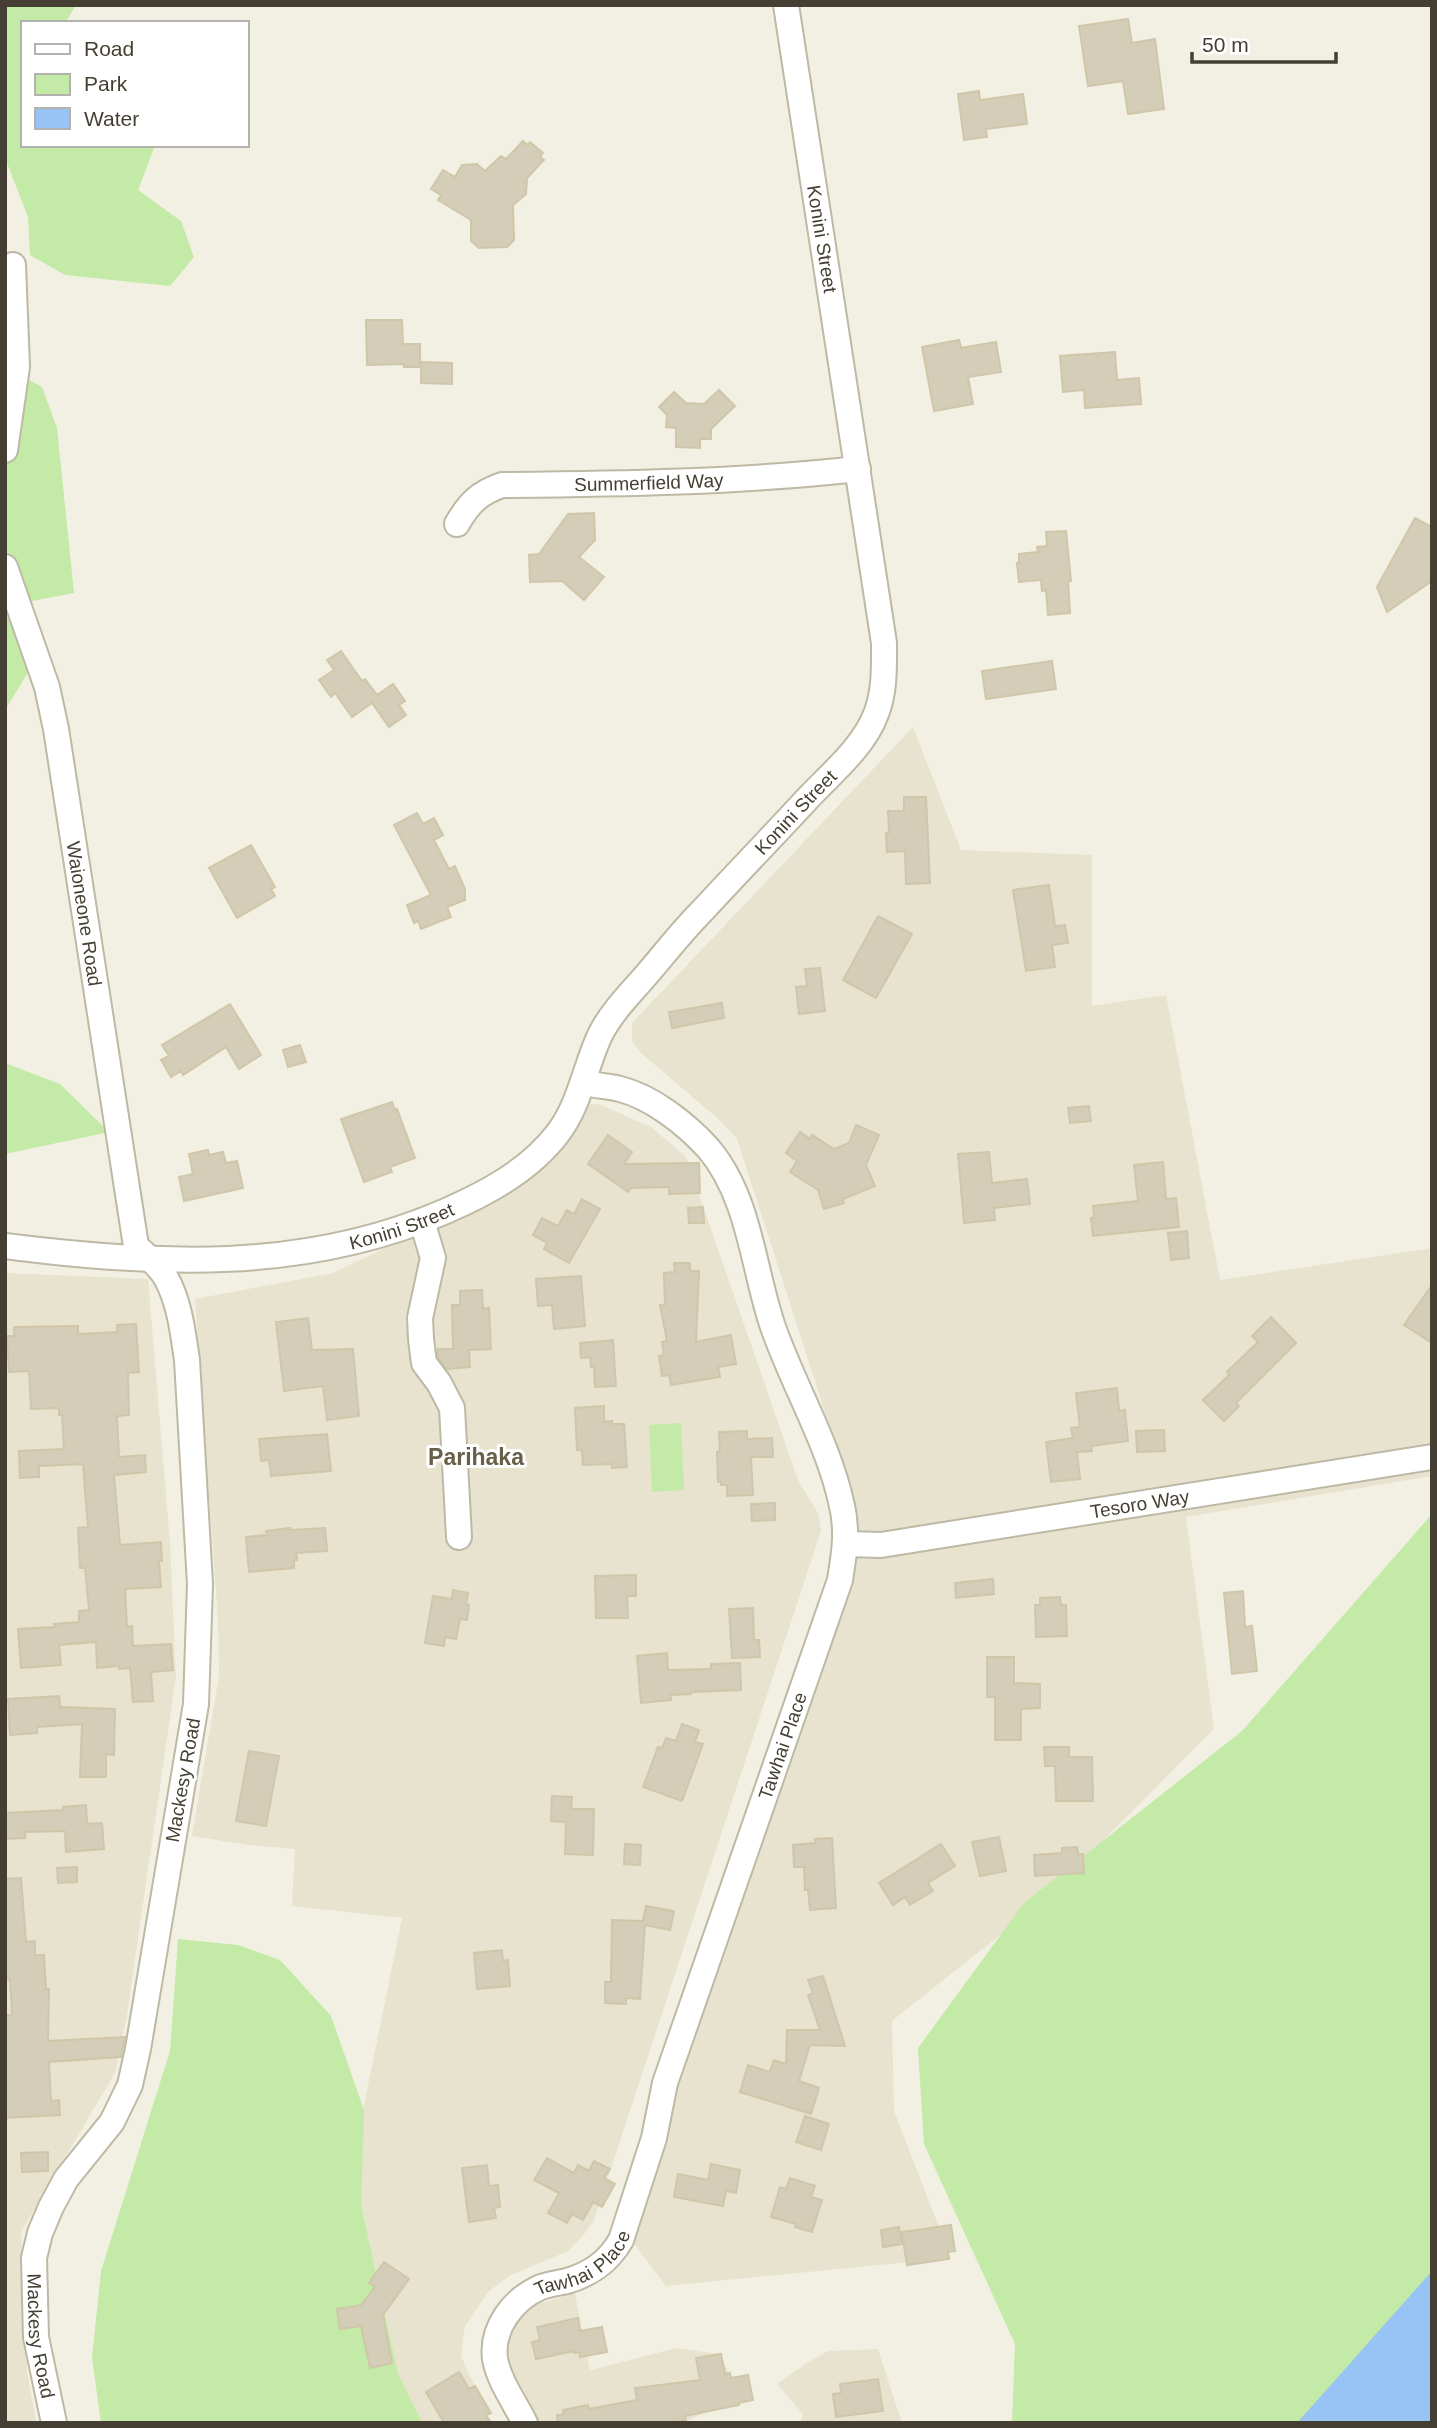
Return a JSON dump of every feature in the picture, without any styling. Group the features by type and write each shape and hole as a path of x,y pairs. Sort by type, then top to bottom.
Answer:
{"street":[{"name":"Konini Street","path":"149,1259 248,1258 342,1246 422,1222 470,1201 517,1172 557,1134 572,1110 601,1032 615,1011 696,917 833,773 874,719 881,695 884,643 786,5"},
{"path":"5,450 17,367 13,265"},
{"name":"Summerfield Way","path":"457,524 464,512 484,491 502,485 657,484 858,469"},
{"name":"Waioneone Road","path":"5,568 47,687 56,729 136,1245 149,1259"},
{"name":"Tawhai Place","path":"525,2423 500,2375 495,2359 499,2331 505,2316 526,2294 543,2286 588,2273 612,2254 621,2240 654,2138 671,2065 840,1580 846,1544 843,1507 833,1473 773,1327 738,1200 724,1171 708,1149 682,1124 645,1100 621,1090 583,1082"},
{"path":"422,1222 433,1258 420,1318 421,1339 424,1363 439,1383 452,1408 459,1537"},
{"path":"5,1246 149,1259"},
{"name":"Mackesy Road","path":"54,2423 36,2337 34,2258 40,2233 66,2179 112,2122 130,2085 196,1704 200,1584 187,1360 176,1303 166,1277 149,1259"},
{"name":"Tesoro Way","path":"846,1544 881,1545 1432,1457"}],"shaded area":[{"path":"913,727 961,850 1092,855 1092,1006 1166,995 1220,1280 1432,1248 1432,1476 1186,1517 1214,1729 1044,1900 892,2021 894,2111 951,2258 666,2286 629,2237 859,1526 853,1499 737,1139 716,1117 641,1053 632,1041 632,1023"},
{"path":"586,1103 601,1105 651,1127 686,1157 798,1480 819,1515 821,1531 594,2220 568,2251 511,2275 489,2291 465,2326 461,2356 491,2423 395,2423 324,2303 402,1918 292,1906 295,1849 192,1836 219,1676 218,1620 195,1299 333,1273 493,1196"},
{"path":"5,1273 148,1279 170,1543 176,1676 127,2015 115,2073 21,2232 27,2371 36,2423 5,2423"},
{"path":"575,2293 590,2370 677,2348 718,2354 731,2376 733,2399 682,2423 526,2423 497,2368 515,2311"},
{"path":"878,2349 902,2423 800,2423 803,2414 777,2384 828,2351"}],"green space":[{"path":"5,5 76,5 68,21 21,21 21,147 153,147 138,190 181,221 194,257 170,286 65,275 30,255 28,217 5,158"},
{"path":"5,366 42,387 57,428 74,593 32,601 40,653 5,710"},
{"path":"5,1063 60,1084 109,1132 5,1154"},
{"path":"681,1423 684,1490 652,1492 649,1425"},
{"path":"1432,1514 1432,2412 1424,2423 1012,2423 1015,2344 924,2144 918,2048 1024,1903 1242,1731"},
{"path":"178,1939 238,1945 280,1960 331,2016 364,2110 361,2205 398,2374 422,2423 101,2423 92,2358 101,2271 170,2051"}],"water":[{"path":"1432,2271 1432,2423 1297,2423"}],"building":[{"path":"1128,19 1132,43 1155,39 1164,109 1128,114 1123,81 1088,86 1079,26"},
{"path":"979,91 980,100 1023,94 1027,124 986,129 987,137 964,140 958,94"},
{"path":"523,141 527,145 530,142 543,153 540,157 544,160 527,178 526,194 513,205 514,240 507,247 479,248 471,241 471,220 438,200 441,195 431,189 443,170 455,177 462,165 477,164 485,171 501,156 506,159"},
{"path":"366,320 402,320 403,344 420,344 420,367 404,367 404,364 367,365"},
{"path":"959,340 961,348 996,342 1001,372 968,377 973,404 934,411 922,347"},
{"path":"1115,352 1117,380 1139,378 1141,404 1085,408 1084,390 1063,392 1060,356"},
{"path":"421,362 452,363 452,384 421,383"},
{"path":"719,390 735,406 711,429 711,439 700,439 700,448 676,447 676,428 666,427 667,415 659,407 674,392 686,403 704,404"},
{"path":"594,513 595,540 579,557 604,577 584,600 562,581 530,582 529,555 539,554 568,514"},
{"path":"1415,518 1432,527 1432,581 1387,612 1377,587"},
{"path":"1066,531 1071,581 1068,582 1070,613 1048,615 1046,590 1042,591 1041,580 1019,582 1017,563 1019,554 1038,552 1037,547 1047,546 1046,532"},
{"path":"341,651 362,681 365,679 377,695 393,684 405,701 399,705 406,715 389,727 372,703 352,717 335,693 331,697 319,680 334,670 327,660"},
{"path":"1052,661 1056,689 986,699 982,671"},
{"path":"904,797 926,797 930,883 906,884 905,851 887,852 888,811 904,811"},
{"path":"417,813 423,824 434,818 443,835 434,840 449,869 455,866 465,889 465,900 447,907 451,917 421,929 418,921 414,923 407,905 431,895 394,825"},
{"path":"251,845 275,887 271,889 275,896 237,918 209,868"},
{"path":"1049,885 1055,926 1065,925 1068,943 1052,945 1055,967 1026,971 1013,890"},
{"path":"878,916 912,934 876,998 843,980"},
{"path":"820,968 825,1011 799,1014 796,987 807,986 805,969"},
{"path":"722,1003 724,1018 672,1028 669,1012"},
{"path":"230,1004 261,1055 239,1069 226,1047 183,1075 181,1071 171,1077 161,1060 169,1056 162,1045"},
{"path":"300,1045 306,1062 288,1067 283,1050"},
{"path":"392,1102 415,1158 390,1167 392,1172 364,1182 341,1119"},
{"path":"1089,1106 1091,1121 1070,1123 1068,1108"},
{"path":"856,1125 879,1135 866,1165 875,1186 843,1199 844,1203 824,1209 818,1190 790,1172 797,1161 786,1153 800,1132 810,1139 812,1135 834,1149 849,1143"},
{"path":"608,1135 632,1152 624,1164 699,1163 700,1193 669,1194 669,1187 631,1188 628,1192 588,1164"},
{"path":"208,1150 209,1155 223,1152 226,1163 237,1161 243,1188 184,1201 179,1177 193,1174 189,1154"},
{"path":"989,1152 992,1183 1027,1179 1030,1204 994,1208 995,1220 964,1223 958,1154"},
{"path":"1163,1162 1166,1199 1176,1198 1179,1227 1093,1236 1093,1206 1138,1201 1134,1165"},
{"path":"582,1199 600,1209 569,1263 544,1249 547,1243 533,1235 542,1218 558,1226 567,1210 574,1214"},
{"path":"703,1207 704,1223 689,1223 688,1208"},
{"path":"1187,1231 1189,1258 1171,1260 1168,1233"},
{"path":"674,1263 690,1263 690,1271 699,1271 696,1342 731,1335 736,1364 718,1367 720,1377 671,1385 669,1375 662,1376 659,1356 664,1355 662,1342 667,1341 660,1305 665,1305 664,1273 675,1272"},
{"path":"581,1276 585,1326 554,1329 552,1305 538,1306 536,1279"},
{"path":"1432,1285 1432,1343 1404,1325"},
{"path":"482,1290 483,1309 489,1308 491,1349 469,1350 470,1367 447,1369 438,1357 438,1349 453,1349 452,1305 460,1305 460,1291"},
{"path":"1271,1317 1296,1343 1236,1403 1239,1406 1224,1421 1203,1400 1258,1342 1252,1336"},
{"path":"308,1318 312,1350 353,1349 359,1416 327,1420 323,1386 284,1391 276,1322"},
{"path":"136,1324 139,1372 128,1373 129,1415 117,1416 119,1457 145,1455 146,1472 114,1475 120,1545 161,1542 162,1561 159,1561 161,1587 125,1589 127,1627 132,1626 133,1646 171,1644 173,1670 151,1672 153,1701 133,1702 130,1668 97,1668 96,1642 59,1645 61,1665 21,1668 18,1629 55,1627 54,1624 79,1622 79,1611 89,1610 85,1568 80,1568 78,1528 88,1527 83,1464 39,1466 39,1477 20,1478 19,1451 64,1449 62,1415 59,1415 59,1408 31,1409 29,1371 9,1372 7,1336 14,1336 14,1327 78,1326 78,1334 117,1332 117,1325"},
{"path":"613,1340 616,1386 595,1387 594,1367 591,1367 590,1357 581,1358 580,1343"},
{"path":"1117,1388 1119,1411 1125,1410 1128,1441 1091,1446 1092,1451 1077,1452 1080,1479 1051,1482 1046,1442 1073,1438 1071,1428 1080,1427 1076,1393"},
{"path":"604,1406 604,1422 624,1424 627,1467 612,1468 612,1464 583,1465 582,1450 577,1450 575,1408"},
{"path":"1164,1430 1165,1451 1137,1452 1136,1431"},
{"path":"747,1431 747,1439 772,1438 773,1457 751,1457 753,1495 727,1496 727,1485 718,1482 719,1432"},
{"path":"327,1434 331,1471 271,1476 269,1460 261,1461 259,1439"},
{"path":"775,1503 775,1520 752,1521 751,1504"},
{"path":"325,1528 327,1551 296,1553 294,1568 249,1572 246,1537 267,1535 266,1531"},
{"path":"636,1575 636,1596 627,1596 628,1618 596,1618 595,1576"},
{"path":"993,1579 994,1594 956,1598 955,1583"},
{"path":"453,1590 468,1593 467,1620 460,1619 456,1639 445,1637 444,1646 425,1643 433,1596 452,1599"},
{"path":"1243,1591 1245,1627 1252,1626 1257,1671 1232,1674 1224,1593"},
{"path":"1060,1597 1061,1605 1066,1605 1067,1636 1036,1637 1035,1605 1040,1605 1040,1598"},
{"path":"753,1608 754,1640 759,1640 760,1657 732,1658 729,1609"},
{"path":"667,1653 668,1670 711,1669 711,1664 740,1663 741,1690 691,1692 670,1695 671,1700 641,1703 637,1656"},
{"path":"987,1657 1014,1657 1014,1683 1040,1684 1040,1708 1021,1709 1021,1740 995,1740 995,1697 987,1697"},
{"path":"59,1696 60,1707 115,1709 114,1755 106,1754 106,1777 80,1777 82,1724 37,1727 37,1733 10,1735 8,1699"},
{"path":"682,1724 699,1730 695,1742 703,1744 682,1801 643,1787 658,1747 662,1748 666,1738 676,1741"},
{"path":"1044,1747 1069,1747 1069,1757 1092,1757 1093,1801 1056,1801 1055,1766 1045,1766"},
{"path":"249,1751 279,1756 266,1826 236,1821"},
{"path":"552,1796 572,1797 571,1809 594,1809 593,1855 565,1854 566,1822 551,1821"},
{"path":"86,1805 87,1824 102,1823 104,1849 66,1852 65,1831 25,1832 25,1838 5,1839 5,1813 63,1810 63,1807"},
{"path":"999,1837 1006,1871 980,1876 972,1842"},
{"path":"832,1838 836,1908 810,1910 808,1890 805,1890 804,1867 794,1867 793,1845"},
{"path":"625,1844 641,1845 640,1865 624,1864"},
{"path":"941,1844 955,1866 928,1883 933,1891 910,1905 905,1897 893,1905 879,1883"},
{"path":"1077,1847 1078,1854 1083,1854 1084,1873 1035,1876 1034,1855 1062,1853 1062,1848"},
{"path":"77,1867 77,1882 58,1883 57,1868"},
{"path":"21,1878 26,1942 35,1941 35,1955 44,1955 46,1989 49,1989 48,2041 125,2037 121,2057 49,2062 51,2101 59,2100 60,2115 5,2118 5,2015 12,2015 10,1979 5,1980 5,1879"},
{"path":"646,1906 674,1911 670,1930 645,1925 640,1999 626,1998 626,2004 605,2003 605,1982 611,1982 612,1920 643,1921"},
{"path":"502,1950 503,1961 508,1960 510,1986 477,1989 474,1953"},
{"path":"823,1976 845,2046 810,2045 799,2081 819,2088 811,2114 740,2092 748,2065 770,2072 774,2060 786,2064 787,2030 820,2030 808,1995 813,1993 808,1980"},
{"path":"805,2116 829,2124 821,2150 796,2142"},
{"path":"48,2152 48,2171 22,2172 21,2153"},
{"path":"547,2158 574,2173 578,2165 589,2171 594,2161 610,2169 604,2178 615,2184 602,2207 593,2202 583,2220 572,2214 567,2223 548,2213 559,2193 534,2180"},
{"path":"711,2164 740,2170 736,2193 726,2191 723,2206 674,2197 678,2174 708,2180"},
{"path":"487,2165 489,2186 498,2185 500,2207 494,2208 496,2218 469,2222 462,2168"},
{"path":"790,2178 815,2186 811,2197 822,2200 812,2232 771,2217 780,2187 786,2189"},
{"path":"951,2225 955,2251 948,2252 949,2259 907,2265 902,2232"},
{"path":"899,2227 902,2244 883,2247 881,2230"},
{"path":"384,2262 409,2279 383,2315 392,2363 370,2368 361,2326 340,2329 337,2309 361,2305 375,2287 369,2283"},
{"path":"578,2318 580,2331 602,2327 607,2352 580,2357 579,2352 574,2351 536,2359 532,2342 540,2340 537,2327"},
{"path":"721,2354 725,2374 730,2373 731,2378 748,2375 753,2400 685,2416 686,2420 669,2423 558,2423 557,2415 564,2414 563,2410 588,2405 589,2409 637,2400 635,2388 700,2380 696,2358"},
{"path":"459,2372 469,2389 475,2386 491,2413 486,2415 491,2423 444,2423 426,2392"},
{"path":"878,2379 883,2411 836,2417 833,2394 841,2393 840,2384"}],"district":[{"name":"Parihaka","path":"476,1457"}]}
